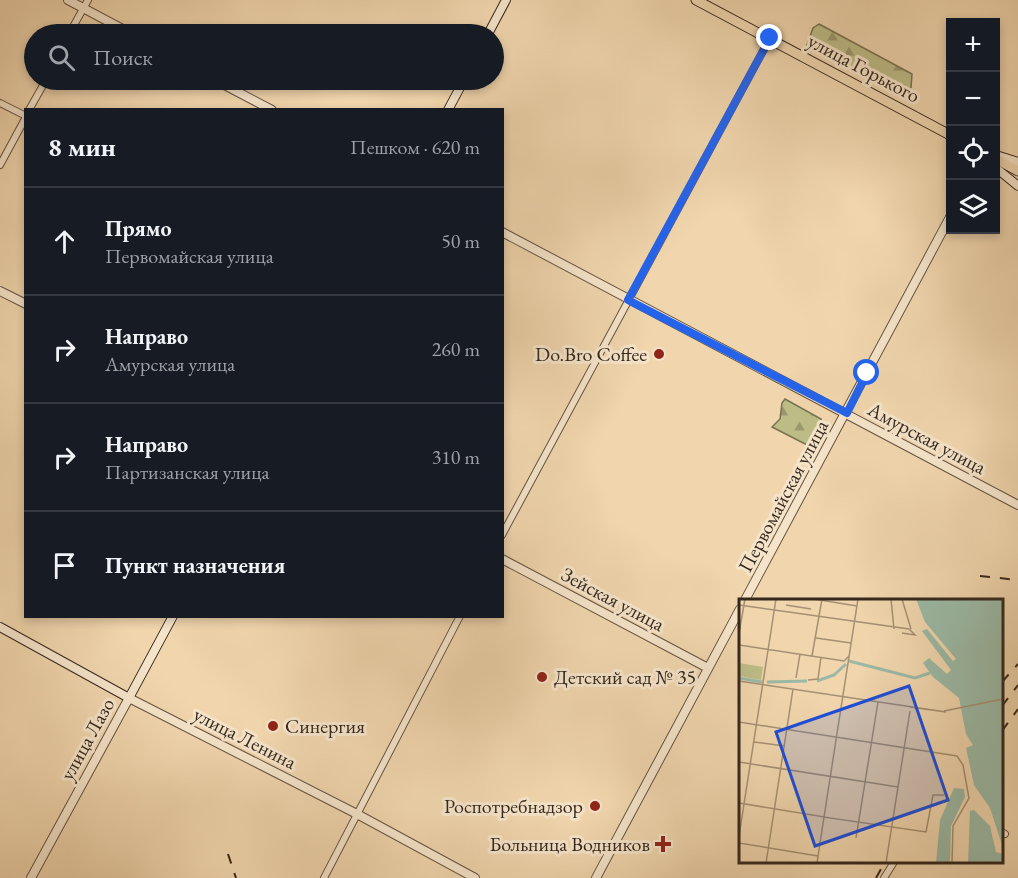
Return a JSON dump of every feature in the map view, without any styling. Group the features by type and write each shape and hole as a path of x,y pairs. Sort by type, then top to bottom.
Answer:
{"main road":[{"path":"493,24 506,0"},
{"name":"улица Горького","path":"696,0 946,132"},
{"path":"449,108 459,90"},
{"path":"1000,158 1018,162"},
{"path":"1000,160 1018,171"},
{"path":"1000,172 1018,186"},
{"name":"улица Лазо","path":"129,698 172,618"},
{"name":"улица Ленина","path":"0,627 129,698"}],"street":[{"path":"68,0 113,24"},
{"path":"74,24 88,0"},
{"path":"504,531 770,38"},
{"path":"30,108 40,90"},
{"path":"234,90 268,108"},
{"path":"0,103 24,115"},
{"path":"0,165 24,120"},
{"path":"1000,176 1007,179"},
{"name":"Первомайская улица","path":"747,599 946,226"},
{"name":"Амурская улица","path":"504,233 1018,505"},
{"path":"0,291 24,303"},
{"name":"Зейская улица","path":"504,560 708,668"},
{"path":"596,878 739,613"},
{"path":"324,878 459,618"},
{"name":"улица Ленина","path":"129,698 357,814 475,878"},
{"name":"улица Лазо","path":"31,878 129,698"},
{"path":"884,878 893,863"}],"green space":[{"path":"819,24 912,74 911,88 895,92 807,45 813,28"},
{"path":"785,399 821,419 823,427 811,447 772,427 780,419 782,403"}],"railway":[{"path":"980,576 1018,580"},
{"path":"1003,681 1018,664"},
{"path":"1003,705 1018,685"},
{"path":"1003,730 1018,709"},
{"path":"228,854 236,878"},
{"path":"876,878 884,863"}],"place":[{"name":"Do.Bro Coffee","path":"659,354"},
{"name":"Детский сад № 35","path":"542,677"},
{"name":"Синергия","path":"273,726"},
{"name":"Роспотребнадзор","path":"595,806"},
{"name":"Больница Водников","path":"663,844"}],"route":[{"path":"770,38 628,300 847,413 867,373"}]}
